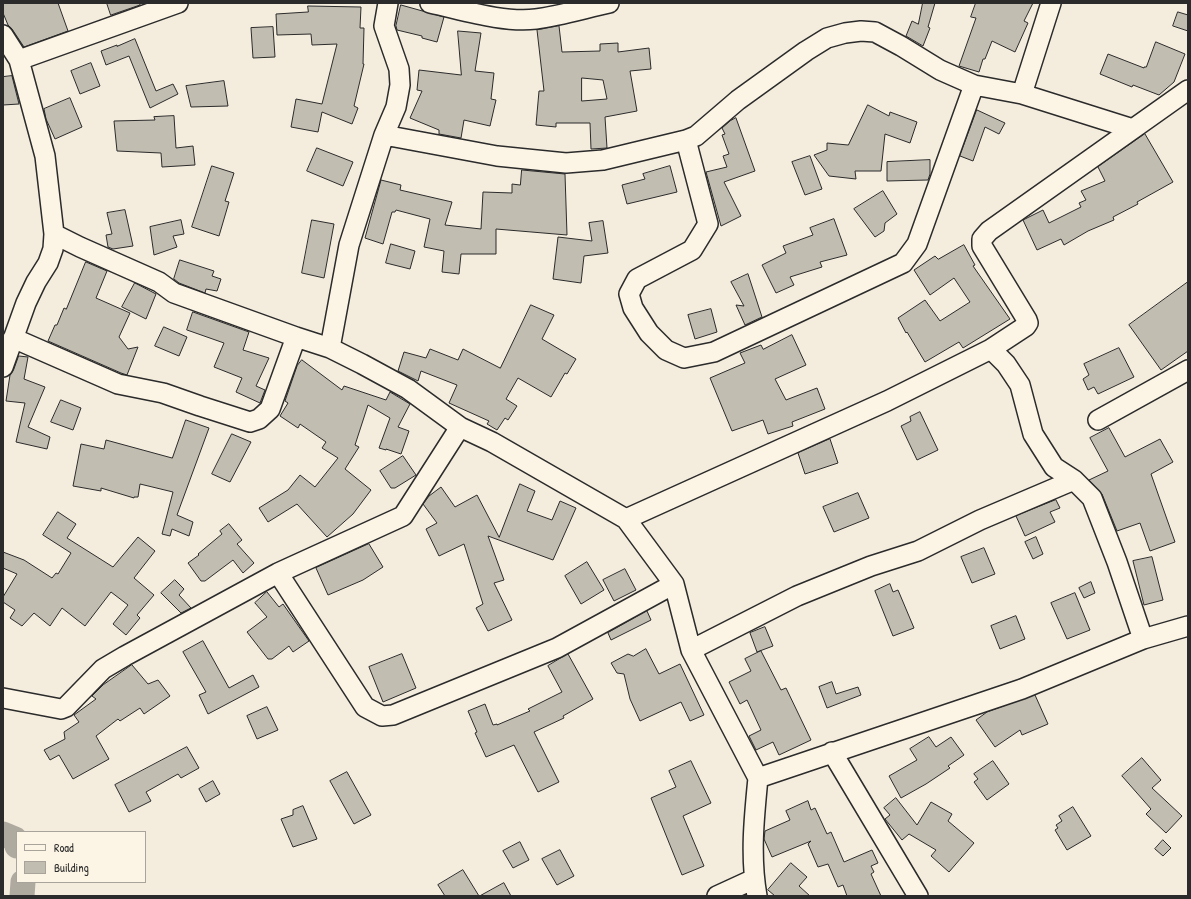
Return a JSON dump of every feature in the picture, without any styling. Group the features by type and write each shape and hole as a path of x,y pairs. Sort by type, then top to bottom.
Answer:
{"street":[{"path":"19,60 178,3"},
{"path":"330,348 349,245 384,135 396,107 400,85 399,69 384,26 388,3"},
{"path":"430,3 488,16 516,20 537,19 609,3"},
{"path":"1022,94 1051,3"},
{"path":"384,135 497,156 566,163 603,160 686,140 696,136 738,100 806,51 827,38 844,33 861,31 875,32 940,70 974,84 1022,94 1133,129"},
{"path":"3,35 19,60 45,156 54,234 53,249 48,263 36,282 26,303 3,367"},
{"path":"686,140 708,224 692,250 638,279 629,294 633,308 649,333 666,350 684,358 714,352 903,263 917,244 974,84"},
{"path":"626,519 887,401 991,349 1028,323 982,246 982,239 989,231 1188,90"},
{"path":"54,234 159,282 174,293 330,348 408,389 460,427 492,442 626,519 674,584 691,650 758,778 753,827 755,887 717,896"},
{"path":"13,338 118,384 163,393 250,422 260,419 270,409 296,337"},
{"path":"991,349 1006,364 1020,385 1033,434 1054,467 1074,480 1092,498 1117,562 1143,639"},
{"path":"1098,420 1188,370"},
{"path":"3,698 61,709 66,707 103,669 125,656 278,573 403,516 460,427"},
{"path":"691,650 797,596 871,566 918,551 980,520 1074,480"},
{"path":"278,573 365,707 382,716 394,715 557,648 674,584"},
{"path":"758,778 1022,689 1143,639 1188,626"},
{"path":"832,752 918,896"}],"building":[{"path":"3,3 58,3 68,31 24,47 8,25 3,13"},
{"path":"107,3 140,3 140,5 111,15"},
{"path":"923,3 935,3 928,27 930,28 923,46 906,36 912,21 918,24"},
{"path":"976,3 1033,3 1024,21 1028,23 1015,52 992,41 985,59 983,59 979,72 959,66 976,18 971,17"},
{"path":"401,5 444,17 437,42 422,38 422,36 397,30 396,26"},
{"path":"308,6 361,7 360,28 364,28 364,64 354,106 358,108 352,124 322,112 318,132 291,127 296,99 322,104 337,44 312,45 311,34 277,35 276,14 308,12"},
{"path":"1178,12 1188,15 1188,31 1173,26"},
{"path":"559,26 562,52 600,51 600,44 618,43 618,52 649,48 651,69 630,71 637,111 605,117 607,148 591,149 590,123 556,123 556,127 536,125 539,91 544,91 537,30","holes":["582,78 603,80 607,99 582,101"]},
{"path":"273,27 275,57 253,58 251,28"},
{"path":"458,31 481,33 475,71 494,73 491,99 496,100 490,126 464,120 461,138 439,134 439,130 410,118 422,91 417,90 419,70 461,75"},
{"path":"135,39 156,91 173,84 178,94 150,108 129,56 106,65 101,51"},
{"path":"1156,42 1185,54 1174,82 1159,95 1133,85 1132,87 1100,74 1108,54 1144,68 1146,67"},
{"path":"91,63 100,86 80,94 71,71"},
{"path":"12,76 19,104 3,105 3,77"},
{"path":"224,81 228,106 191,107 186,86"},
{"path":"70,98 82,127 55,139 46,119 44,109"},
{"path":"868,105 889,116 890,112 917,122 910,143 885,134 881,171 855,171 856,179 829,176 814,155 827,150 827,143 848,145"},
{"path":"977,110 1005,123 999,134 985,127 973,161 960,156"},
{"path":"174,116 176,148 193,146 195,165 162,167 161,153 117,151 114,121 155,120 154,117"},
{"path":"736,118 755,171 724,182 741,216 721,226 706,172 727,167 723,156 729,154 722,135 725,134 722,128"},
{"path":"1145,134 1173,182 1137,202 1138,204 1113,217 1114,220 1088,231 1064,245 1061,239 1037,250 1023,220 1043,210 1049,223 1081,207 1079,203 1086,200 1081,191 1105,181 1098,167"},
{"path":"317,148 353,162 343,186 307,171"},
{"path":"810,156 822,189 805,195 792,162"},
{"path":"930,160 930,174 928,180 887,181 887,162"},
{"path":"212,166 234,173 225,201 229,202 219,236 192,227"},
{"path":"670,166 677,192 627,204 622,185 645,179 643,174"},
{"path":"522,170 565,174 567,235 496,229 496,254 461,254 459,274 442,272 444,251 424,247 430,219 396,210 395,212 392,212 383,244 365,238 381,180 401,185 400,190 452,202 445,225 481,229 483,192 512,193 512,184 520,185"},
{"path":"883,191 897,214 885,223 884,231 875,237 854,209"},
{"path":"125,210 133,246 113,249 108,247 106,235 112,234 107,213"},
{"path":"834,219 847,255 820,262 822,267 790,277 794,285 776,293 762,265 786,253 783,246 813,235 810,228"},
{"path":"181,220 184,234 173,236 177,247 154,255 150,227"},
{"path":"312,220 334,224 324,278 302,273"},
{"path":"603,221 608,253 584,256 581,283 553,279 558,237 592,241 589,223"},
{"path":"391,244 415,251 410,269 386,263"},
{"path":"964,245 975,265 973,266 1010,319 963,348 959,342 925,362 898,318 925,300 940,321 970,302 954,278 930,295 914,270 935,256 938,259"},
{"path":"180,260 214,271 212,276 221,279 217,291 206,289 205,293 179,283 174,279"},
{"path":"86,262 107,271 96,298 130,313 119,337 128,349 138,347 127,375 48,341 64,308 66,309"},
{"path":"748,274 762,317 745,325 736,305 744,306 731,282"},
{"path":"1188,282 1188,351 1161,370 1129,325"},
{"path":"135,283 156,294 146,319 122,307"},
{"path":"531,305 554,315 542,339 576,359 567,374 565,373 551,397 518,378 506,399 517,406 508,420 505,418 497,430 487,424 489,421 449,403 457,385 421,371 418,381 398,371 404,352 426,358 430,349 458,360 463,349 500,368"},
{"path":"711,309 717,332 695,339 688,315"},
{"path":"193,312 249,332 243,350 269,358 256,386 265,390 260,403 236,392 242,378 214,367 224,343 187,330"},
{"path":"164,327 187,337 179,356 155,346"},
{"path":"792,335 806,365 775,379 786,400 817,388 825,409 792,422 793,426 768,434 763,420 732,431 710,378 745,363 740,353 761,345 763,349"},
{"path":"1119,348 1134,377 1098,394 1094,387 1088,390 1083,379 1089,375 1084,364"},
{"path":"19,356 28,357 24,379 45,387 28,427 50,437 47,449 16,442 25,403 6,401 10,375"},
{"path":"302,360 342,390 344,386 386,400 390,392 410,404 398,427 409,431 401,454 379,448 390,418 368,405 355,445 359,447 345,469 371,490 353,514 327,537 297,504 268,522 259,508 288,490 300,475 315,487 338,458 322,448 326,442 300,424 298,428 280,416 288,403 285,401 297,366"},
{"path":"61,400 81,408 73,430 51,422"},
{"path":"920,412 938,450 917,460 901,426 911,421 910,417"},
{"path":"186,420 209,428 177,515 193,522 189,536 172,529 170,536 162,534 173,492 140,484 138,497 134,498 101,488 101,491 73,486 81,444 104,449 106,440 172,458"},
{"path":"1109,428 1125,457 1160,439 1173,462 1151,474 1175,542 1150,551 1140,523 1117,531 1102,494 1089,480 1108,471 1090,438"},
{"path":"232,434 251,442 230,482 212,474"},
{"path":"830,439 838,463 805,474 798,453"},
{"path":"403,456 416,475 395,488 391,488 380,471"},
{"path":"520,484 535,491 527,511 552,520 560,501 576,508 553,560 488,536 504,580 494,583 512,620 488,631 476,608 483,604 464,544 439,556 426,529 437,523 423,504 429,496 441,487 455,507 477,495 499,537"},
{"path":"858,493 869,518 834,532 823,507"},
{"path":"1056,500 1060,508 1050,512 1055,522 1025,536 1016,516"},
{"path":"58,512 76,524 67,538 113,567 138,537 155,551 134,578 154,595 137,615 140,618 126,635 113,624 128,605 111,592 85,626 62,608 50,626 34,613 22,626 10,618 15,610 3,602 3,597 17,574 3,568 3,552 24,560 52,578 56,573 58,574 71,553 43,535"},
{"path":"229,524 242,540 237,544 254,563 243,573 233,560 205,581 201,581 188,563 222,534 220,531"},
{"path":"1036,537 1043,554 1033,559 1025,542"},
{"path":"369,544 383,567 363,580 328,595 316,568"},
{"path":"984,548 995,574 972,583 961,557"},
{"path":"1152,557 1163,600 1144,605 1133,561"},
{"path":"587,562 604,590 581,604 565,576"},
{"path":"625,569 636,590 614,601 603,580"},
{"path":"175,580 184,589 179,595 191,608 181,613 161,593"},
{"path":"1091,582 1095,593 1084,598 1079,588"},
{"path":"890,584 893,592 898,590 914,628 893,636 875,591"},
{"path":"267,592 279,607 283,604 309,641 293,652 289,646 272,659 268,659 247,632 267,617 255,603"},
{"path":"1075,593 1090,630 1067,639 1051,603"},
{"path":"647,611 651,620 611,640 608,633"},
{"path":"1016,616 1025,639 1000,649 991,626"},
{"path":"765,627 773,646 757,652 750,633"},
{"path":"203,641 229,688 253,675 259,687 208,714 199,695 206,692 183,652"},
{"path":"646,649 659,674 680,664 704,715 690,721 681,702 640,721 630,699 624,674 617,673 611,663 628,654 633,656"},
{"path":"761,651 781,690 786,688 811,740 779,755 773,742 756,750 749,736 761,730 747,700 740,704 729,682 751,671 745,659"},
{"path":"402,654 416,688 383,702 369,667"},
{"path":"568,654 593,699 563,716 564,718 534,732 559,782 538,792 514,745 486,757 475,733 477,732 468,711 485,704 493,725 497,725 530,711 528,709 562,692 548,666"},
{"path":"132,665 148,684 158,680 170,696 144,714 140,708 120,721 118,719 96,736 109,759 73,779 59,755 50,760 44,750 65,739 64,732 79,722 74,715 96,699 92,696 103,685"},
{"path":"832,682 836,694 858,687 861,695 827,708 819,687"},
{"path":"1035,695 1048,724 1022,735 1020,730 995,747 976,720 987,712"},
{"path":"267,707 278,730 257,739 247,716"},
{"path":"929,737 936,747 951,737 964,755 948,766 950,768 901,798 889,776 917,760 910,749"},
{"path":"187,747 199,768 181,778 178,774 146,792 151,801 129,812 115,785"},
{"path":"1142,758 1161,780 1152,788 1182,816 1166,833 1146,814 1151,809 1122,776"},
{"path":"691,761 711,803 683,816 704,866 682,875 651,798 676,787 669,771"},
{"path":"993,761 1009,784 987,800 974,782 978,779 974,774"},
{"path":"347,772 371,815 354,824 330,781"},
{"path":"213,781 220,794 206,802 199,789"},
{"path":"896,798 917,825 931,802 952,814 948,821 974,843 949,872 931,856 936,850 909,834 902,840 885,819 890,815 884,808"},
{"path":"808,801 811,810 815,808 827,834 831,832 844,862 872,850 878,863 871,866 874,872 871,874 881,896 847,896 843,885 838,887 828,864 818,867 808,844 811,841 772,857 764,839 765,831 790,820 786,811"},
{"path":"303,806 317,839 293,847 281,819 293,815 293,810"},
{"path":"1073,807 1091,836 1067,850 1055,830 1058,828 1056,825 1062,821 1059,816"},
{"path":"1163,840 1171,848 1163,856 1155,849"},
{"path":"520,842 529,860 513,868 503,851"},
{"path":"560,850 574,876 557,885 542,859"},
{"path":"791,863 807,877 799,886 810,896 775,896 768,890"},
{"path":"463,870 479,896 445,896 438,885"},
{"path":"504,883 511,896 480,896"}],"waterway":[{"path":"3,834 15,839 16,842"},
{"path":"22,896 23,883"}]}
